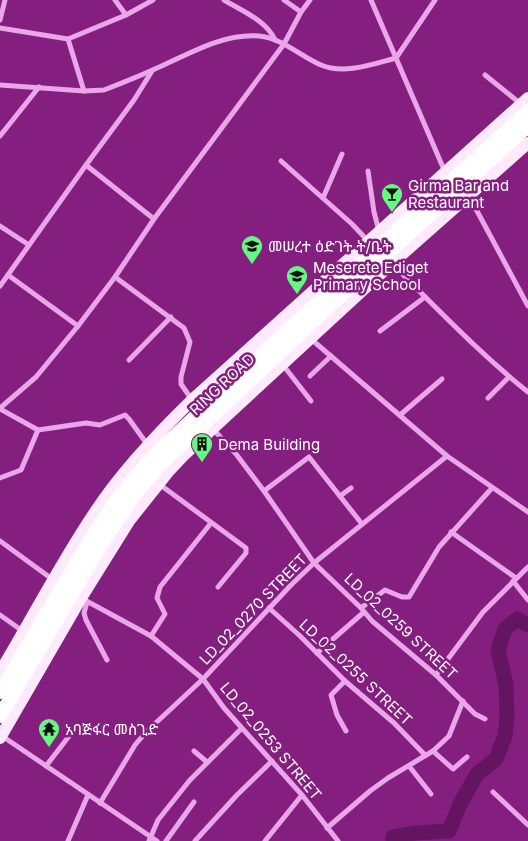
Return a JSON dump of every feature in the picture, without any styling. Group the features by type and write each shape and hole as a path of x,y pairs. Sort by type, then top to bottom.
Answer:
{"highway":[{"name":"RING ROAD","path":"0,692 114,502 151,458 310,310 526,104"},
{"name":"RING ROAD","path":"0,716 104,540 136,493 158,467 342,294 528,126"}],"main road":[{"path":"0,672 95,511 147,445 192,400 379,230 526,104"},
{"path":"1,737 84,600 129,521 158,484 185,454 213,428 391,264 528,143"}],"street":[{"path":"0,20 6,0"},
{"path":"115,0 126,15"},
{"path":"0,28 68,39 126,15 153,0"},
{"path":"224,0 264,24 272,32 275,40"},
{"path":"284,0 301,12"},
{"path":"147,445 125,415 100,425 86,423 38,430 0,409 36,377 78,326 115,277 154,218 284,44 301,12 310,0"},
{"path":"371,0 445,172"},
{"path":"0,85 84,92 104,90 221,40 258,36 284,44 322,65 337,69 357,68 396,58 435,0"},
{"path":"68,39 84,92"},
{"path":"0,286 134,100 152,70"},
{"path":"485,75 526,104"},
{"path":"0,136 39,88"},
{"path":"322,198 342,154"},
{"path":"281,161 352,224 368,241"},
{"path":"86,165 154,218"},
{"path":"368,171 374,212 379,230"},
{"path":"468,196 528,306"},
{"path":"0,226 29,246"},
{"path":"391,264 509,377 528,392"},
{"path":"8,275 78,326"},
{"path":"115,277 184,328 190,342 181,377 183,389 192,400"},
{"path":"380,332 424,297"},
{"path":"130,360 170,317"},
{"path":"311,339 447,456 528,512"},
{"path":"310,376 331,356"},
{"path":"283,365 312,401"},
{"path":"488,398 509,377"},
{"path":"400,414 442,379"},
{"name":"LD_02_0259 STREET","path":"213,428 236,454 264,491 314,563 372,621 436,675 475,714 485,719"},
{"path":"0,478 21,470 38,430"},
{"name":"LD_02_0270 STREET","path":"100,803 135,745 146,732 203,678 314,563 447,456"},
{"path":"264,491 309,457 362,524"},
{"path":"158,484 242,544 246,550 246,553 218,587"},
{"path":"340,496 351,488"},
{"path":"317,653 385,590 402,597 409,597 439,547 492,488"},
{"path":"151,636 165,614 157,598 160,587 211,523"},
{"path":"451,532 515,579 528,600"},
{"path":"0,541 53,580"},
{"path":"436,675 484,612 528,567"},
{"path":"84,600 86,620 106,660"},
{"name":"LD_02_0253 STREET","path":"84,600 151,636 203,678 241,729 302,795 338,841"},
{"name":"LD_02_0255 STREET","path":"269,608 299,634 345,681 394,723 425,755"},
{"path":"0,615 24,632"},
{"path":"345,681 331,695 336,715 346,731"},
{"path":"327,828 370,791 432,751 449,736 463,701"},
{"path":"150,839 158,820 190,780 241,729"},
{"path":"46,766 73,731"},
{"path":"1,737 150,839 157,841"},
{"path":"194,750 207,762"},
{"path":"432,751 452,769 467,757"},
{"path":"195,841 236,795 272,761"},
{"path":"409,766 431,794"},
{"path":"493,792 528,824"},
{"path":"68,841 88,795"},
{"path":"265,841 302,795"},
{"path":"166,841 194,802"}],"waterway":[{"path":"393,841 393,837 415,833 449,831 461,802 477,774 496,759 505,736 507,719 506,685 498,650 505,629 517,619 528,625"}],"place":[{"name":"Girma Bar and Restaurant","path":"392,213"},
{"name":"መሠረተ ዕድገት ት/ቤት","path":"252,265"},
{"name":"Meserete Ediget Primary School","path":"297,295"},
{"name":"Dema Building","path":"202,463"},
{"name":"አባጅፋር መስጊድ","path":"49,748"}]}
